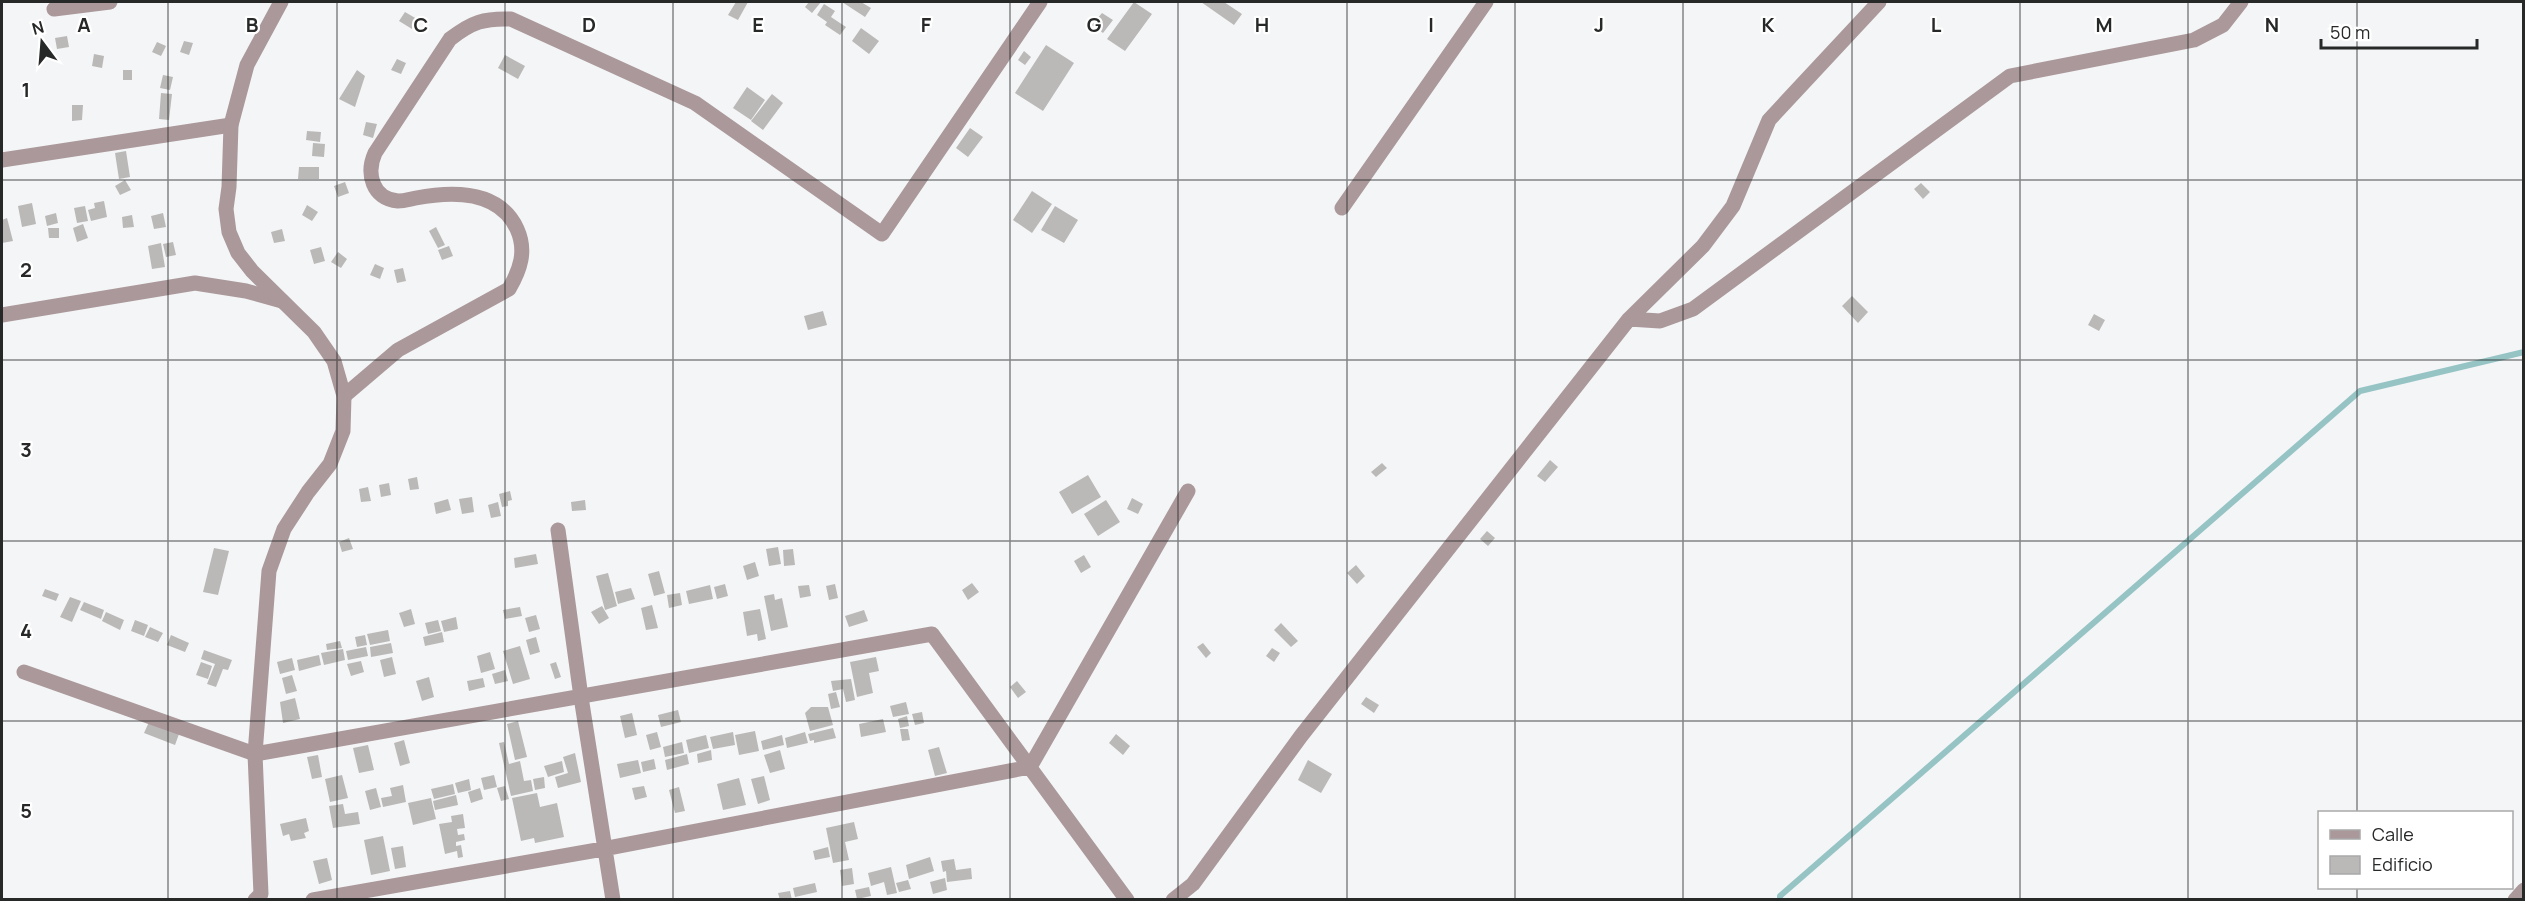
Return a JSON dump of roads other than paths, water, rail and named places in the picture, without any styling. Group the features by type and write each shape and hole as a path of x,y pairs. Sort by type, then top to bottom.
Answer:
{"street":[{"path":"54,9 110,2"},
{"path":"263,898 255,754 269,572 284,529 330,464 343,431 344,396 334,361 314,332 238,253 229,232 226,210 231,125 247,65 281,2"},
{"path":"344,396 398,350 509,290 519,273 523,255 520,236 512,219 499,206 483,197 464,194 395,201 378,191 370,172 375,153 450,39 468,25 489,18 512,19 695,103 882,234 1040,2"},
{"path":"1342,208 1486,2"},
{"path":"1173,900 1192,884 1301,736 1629,319 1703,246 1733,206 1769,120 1878,2"},
{"path":"1629,319 1660,321 1693,309 2010,76 2194,40 2223,25 2241,2"},
{"path":"2,160 231,125"},
{"path":"2,315 195,283 246,291 282,301"},
{"path":"313,900 603,849 1029,767 1188,491"},
{"path":"558,530 612,900"},
{"path":"24,672 255,754 932,634 1127,900"},
{"path":"2515,900 2523,890"}],"waterway":[{"path":"1780,900 1780,896 2360,391 2524,352"}]}
